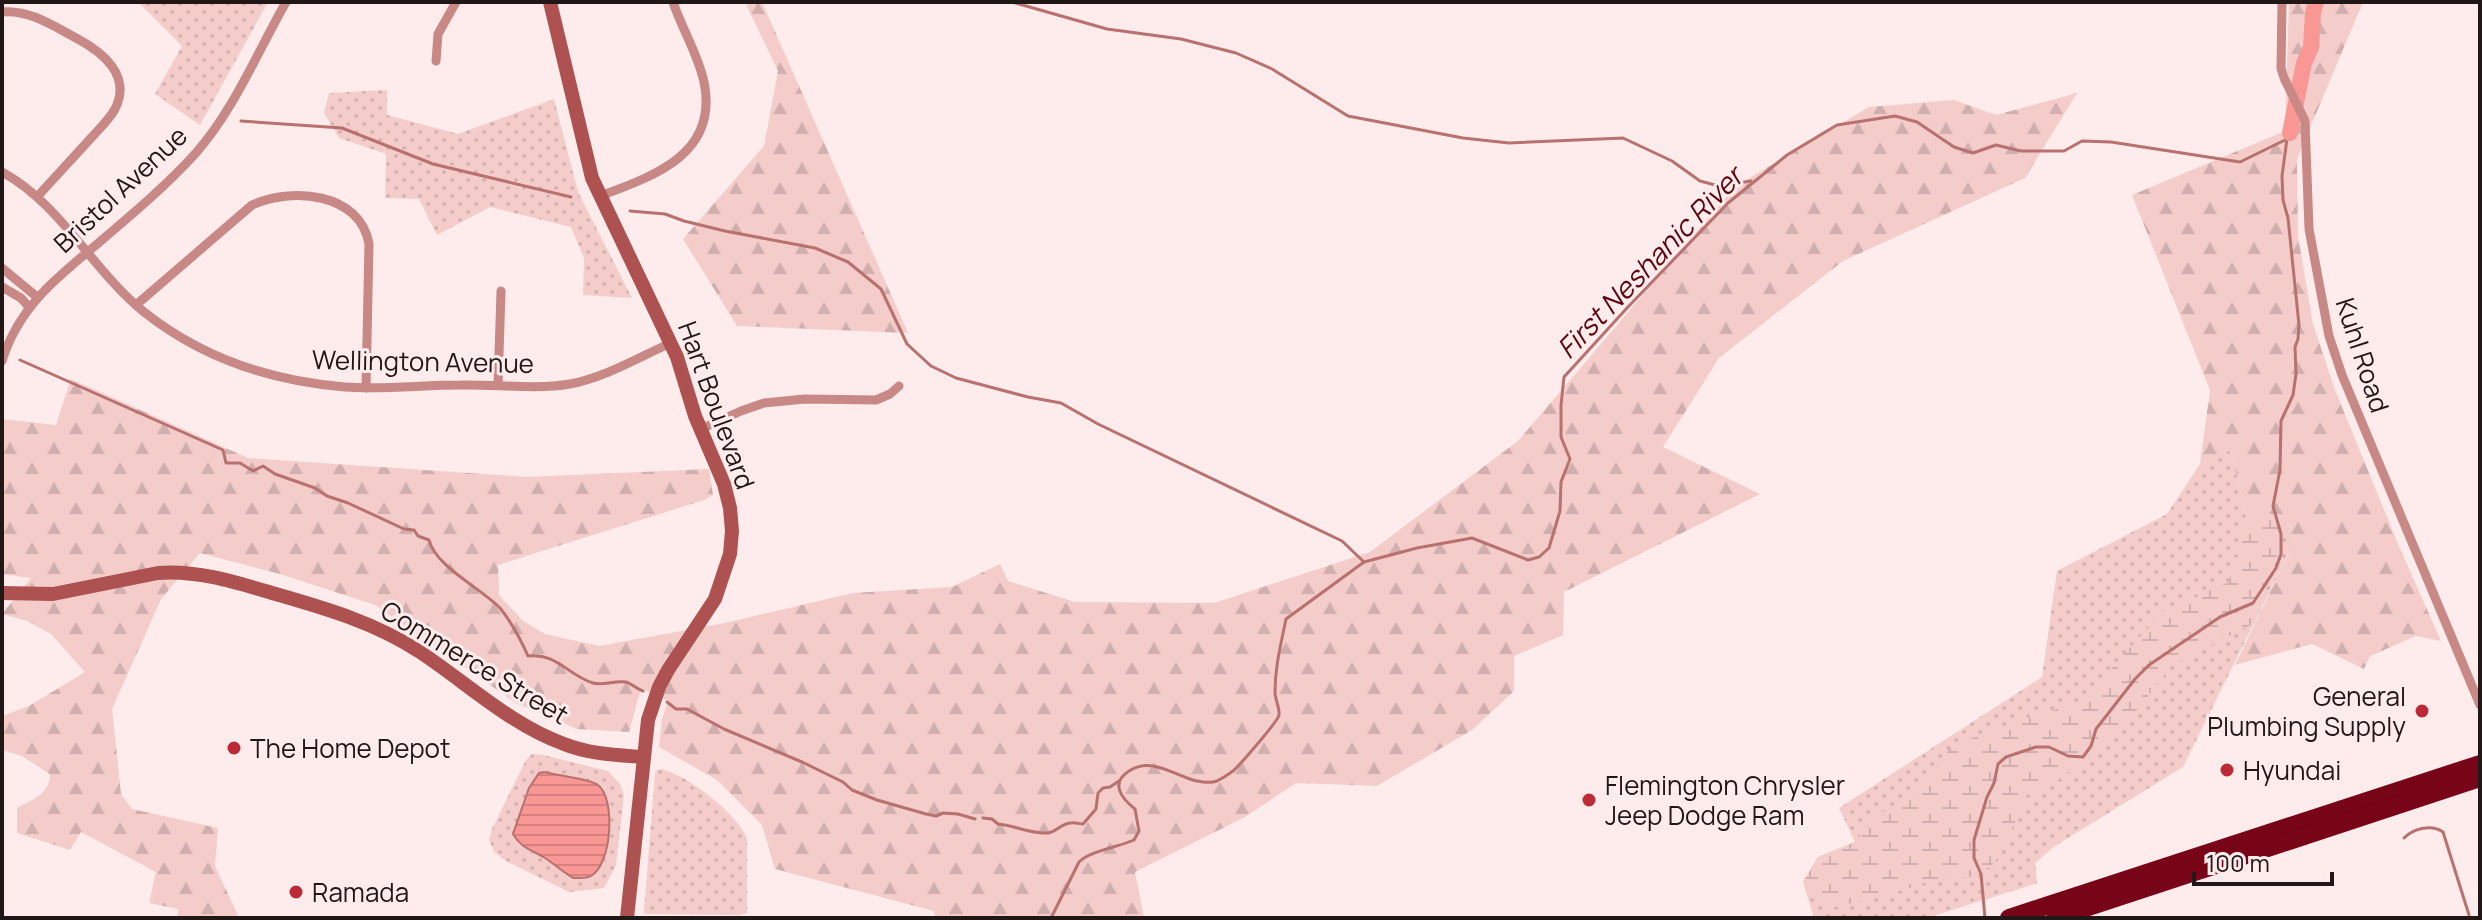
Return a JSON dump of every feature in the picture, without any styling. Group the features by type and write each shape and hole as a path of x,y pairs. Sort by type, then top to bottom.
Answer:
{"highway":[{"path":"2009,918 2480,764"},
{"path":"2055,918 2480,778"}],"street":[{"name":"Bristol Avenue","path":"2,361 10,340 37,297 169,181 209,137 286,2"},
{"path":"436,61 438,34 456,2"},
{"name":"Hart Boulevard","path":"550,2 587,157 600,196 671,343 724,484 732,531 730,554 715,599 659,687 648,720 627,918"},
{"path":"600,196 670,166 681,158 698,136 706,112 705,84 673,2"},
{"name":"Kuhl Road","path":"2282,2 2280,54 2284,78 2302,111 2306,133 2309,229 2329,336 2342,375 2480,705"},
{"path":"2,12 17,11 29,15 85,42 108,59 120,83 119,96 110,117 37,197"},
{"name":"Wellington Avenue","path":"2,172 37,197 136,305 172,333 226,361 285,379 366,388 570,384 599,375 671,343"},
{"path":"136,305 252,205 283,196 335,202 361,220 369,244 366,388"},
{"path":"2,268 37,297"},
{"path":"2,287 21,298 29,307"},
{"path":"498,385 501,291"},
{"path":"701,429 764,403 805,399 876,400 899,386"},
{"name":"Commerce Street","path":"2,593 39,596 167,572 212,577 328,609 370,624 420,652 508,714 549,738 581,749 642,757"}],"green space":[{"path":"138,2 268,2 200,125 155,94 182,46"},
{"path":"745,2 762,2 908,333 737,326 683,239 764,146 778,71"},
{"path":"2289,2 2363,2 2297,159 2298,236 2313,324 2335,390 2441,641 2416,636 2370,656 2364,669 2312,644 2235,665 2294,542 2288,523 2246,515 2231,450 2200,464 2210,390 2132,195 2285,131"},
{"path":"387,90 387,115 458,134 554,99 578,192 632,298 583,295 584,258 571,227 490,207 437,235 419,199 385,198 386,154 339,138 324,113 329,93"},
{"path":"2077,93 2025,178 1843,261 1719,358 1663,447 1760,494 1564,592 1563,635 1514,656 1514,691 1472,730 1377,786 1296,783 1245,817 1135,872 1144,918 935,918 934,911 775,869 762,825 717,780 659,747 662,719 668,701 641,688 629,732 577,729 516,703 375,605 280,574 200,553 161,599 112,709 121,794 132,809 218,828 215,866 239,918 177,918 178,909 149,903 156,872 81,832 70,850 17,833 17,808 44,791 50,774 22,756 2,750 2,716 29,706 85,672 51,634 27,621 2,614 31,578 2,574 2,419 56,425 71,379 248,458 528,477 709,469 713,495 704,500 498,565 499,595 523,621 545,634 599,646 725,623 853,593 952,587 1000,564 1008,581 1075,602 1214,603 1370,552 1518,441 1736,186 1869,107 1954,100 1996,115"},
{"path":"2231,450 2246,515 2288,523 2294,542 2183,767 2055,846 2035,863 2037,883 1927,918 1814,918 1803,882 1818,857 1855,842 1839,808 2042,677 2057,571 2167,514 2200,464"},
{"path":"2246,515 2288,523 2255,623 2172,665 2119,733 2060,779 2026,796 2003,850 1991,867 1970,877 1940,878 1832,908 1803,882 1818,857 1855,842 1877,815 1918,793 1952,745 2083,700 2162,612 2229,582"},
{"path":"532,754 608,771 620,784 624,795 616,865 604,888 569,892 495,853 489,840 492,829 526,760"},
{"path":"662,769 685,779 710,797 742,829 747,839 747,913 645,914 655,774"}],"shaded area":[{"path":"539,773 594,783 604,792 609,817 607,846 598,869 589,877 573,878 523,846 513,834 529,788"}],"waterway":[{"path":"1012,2 1107,29 1181,39 1236,53 1272,69 1348,116 1463,138 1509,143 1623,138 1672,161 1700,181 1719,186 1751,181"},
{"path":"2290,133 2304,63 2311,47 2316,2"},
{"name":"First Neshanic River","path":"1051,918 1079,862 1097,852 1134,840 1139,831 1135,809 1120,790 1123,776 1136,767 1151,766 1194,780 1217,781 1233,771 1266,734 1279,715 1275,682 1286,619 1364,562 1472,538 1528,560 1539,557 1549,548 1560,511 1561,482 1570,459 1561,437 1564,377 1728,203 1787,155 1837,125 1895,116 1917,122 1954,147 1973,153 1996,145 2021,151 2064,151 2082,141 2111,142 2240,162 2287,139 2290,133"},
{"path":"241,121 342,128 433,164 571,197"},
{"path":"1985,918 1981,874 1974,858 1974,840 1998,764 2006,757 2036,747 2049,747 2068,756 2083,757 2091,746 2096,729 2149,665 2220,617 2253,603 2276,568 2281,554 2281,534 2273,506 2280,470 2281,421 2293,395 2299,325 2288,218 2283,200 2282,176 2287,139"},
{"path":"630,211 665,214 725,231 815,248 848,262 881,289 907,344 931,366 956,378 1061,403 1098,424 1342,541 1364,562"},
{"path":"20,360 223,450 226,463 240,463 253,471 263,466 275,474 315,488 404,529 414,530 418,536 429,540 433,550 449,568 500,608 528,656 555,661 593,683 626,682 643,691"},
{"path":"667,702 676,709 687,709 724,729 802,762 877,800 936,816 958,814 975,819"},
{"path":"983,818 1041,833 1051,832 1068,823 1083,824 1096,809 1098,793 1119,781"},
{"path":"2404,838 2423,828 2443,832 2469,915"}],"place":[{"name":"General Plumbing Supply","path":"2422,711"},
{"name":"The Home Depot","path":"234,748"},
{"name":"Hyundai","path":"2227,770"},
{"name":"Flemington Chrysler Jeep Dodge Ram","path":"1589,800"},
{"name":"Ramada","path":"296,892"}]}
